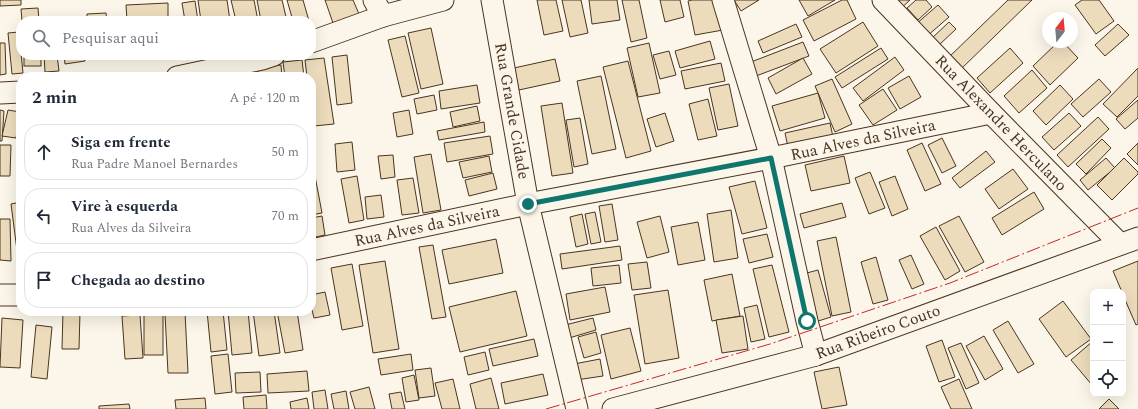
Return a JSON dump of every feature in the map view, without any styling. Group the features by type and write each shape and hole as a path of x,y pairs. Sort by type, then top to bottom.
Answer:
{"street":[{"path":"316,40 379,8 443,0"},
{"name":"Rua Grande Cidade","path":"492,0 528,204 577,409"},
{"path":"723,0 771,158 807,321 816,355"},
{"name":"Rua Alexandre Herculano","path":"883,0 990,113 1129,241"},
{"path":"201,72 257,60"},
{"path":"0,92 16,92"},
{"name":"Rua Alves da Silveira","path":"316,249 528,204 771,158 990,113"},
{"name":"Rua Ribeiro Couto","path":"613,409 816,355 1129,241"},
{"path":"0,295 16,295"}],"building":[{"path":"0,0 21,0 21,5 0,6"},
{"path":"198,0 227,0 229,16 200,16"},
{"path":"231,0 254,0 257,16 235,16"},
{"path":"257,0 282,0 286,16 260,16"},
{"path":"287,0 303,0 308,16 292,16"},
{"path":"325,0 353,0 359,14 333,23"},
{"path":"537,0 556,0 563,31 544,35"},
{"path":"562,0 581,0 588,33 570,37"},
{"path":"589,0 617,0 620,20 592,24"},
{"path":"622,0 639,0 647,38 631,42"},
{"path":"660,0 680,0 684,17 665,22"},
{"path":"717,0 723,30 695,35 688,1"},
{"path":"734,0 759,0 741,11"},
{"path":"799,0 835,0 808,16"},
{"path":"842,0 847,0 856,19 814,41 803,20"},
{"path":"890,0 910,0 899,10"},
{"path":"916,0 926,0 932,7 918,20 907,8"},
{"path":"1008,0 1032,0 960,70 948,58"},
{"path":"1082,0 1099,0 1114,21 1096,34 1075,5"},
{"path":"195,1 197,16 184,16 182,3"},
{"path":"168,3 168,16 127,16 126,5"},
{"path":"938,5 949,17 926,37 915,25"},
{"path":"38,8 39,16 22,16 21,9"},
{"path":"106,13 106,16 87,16 87,14"},
{"path":"863,22 878,46 836,73 820,49"},
{"path":"949,22 956,29 937,47 930,40"},
{"path":"796,24 802,37 763,53 758,41"},
{"path":"1118,24 1129,35 1105,56 1095,45"},
{"path":"431,28 443,84 421,89 408,33"},
{"path":"16,32 16,60 22,60 23,72 16,72 16,74 12,74 8,33"},
{"path":"405,36 419,93 402,97 388,40"},
{"path":"710,41 715,59 680,68 675,51"},
{"path":"803,42 809,56 756,76 751,62"},
{"path":"0,43 5,43 6,74 0,75"},
{"path":"649,43 660,93 638,97 627,48"},
{"path":"881,48 888,59 842,88 835,77"},
{"path":"1010,48 1023,63 990,93 977,78"},
{"path":"1052,48 1069,48 1078,58 1050,85 1033,66"},
{"path":"669,51 676,75 660,79 653,55"},
{"path":"347,55 352,103 337,105 332,57"},
{"path":"895,57 904,70 863,101 853,88"},
{"path":"324,58 334,124 316,126 316,72 306,72 305,60"},
{"path":"803,58 812,74 776,94 768,78"},
{"path":"555,59 560,81 519,90 514,68"},
{"path":"24,60 41,60 41,66 24,66"},
{"path":"44,60 58,60 59,71 45,72"},
{"path":"65,60 85,60 85,61 65,64"},
{"path":"302,60 303,72 284,72 283,62"},
{"path":"628,61 651,151 626,158 603,67"},
{"path":"721,63 725,81 685,89 681,71"},
{"path":"281,65 282,72 258,72 258,68"},
{"path":"1138,68 1138,96 1117,117 1103,104"},
{"path":"1032,70 1047,88 1019,113 1004,96"},
{"path":"601,76 616,149 592,154 577,81"},
{"path":"909,76 921,97 900,109 888,88"},
{"path":"832,79 852,124 835,132 815,86"},
{"path":"1099,79 1111,92 1083,117 1071,104"},
{"path":"729,84 738,126 718,130 709,88"},
{"path":"477,85 480,103 441,109 439,91"},
{"path":"1060,85 1073,99 1046,125 1033,111"},
{"path":"883,89 897,110 873,125 859,105"},
{"path":"818,93 825,118 780,131 772,106"},
{"path":"434,95 437,110 417,114 414,99"},
{"path":"708,99 717,136 698,140 689,104"},
{"path":"1138,100 1138,118 1125,129 1116,119"},
{"path":"562,103 573,173 552,176 541,106"},
{"path":"477,106 480,121 453,127 450,112"},
{"path":"0,110 4,111 2,141 0,141"},
{"path":"8,110 16,111 16,138 2,136"},
{"path":"409,110 413,134 397,137 393,113"},
{"path":"665,113 674,141 656,147 647,119"},
{"path":"1069,113 1081,126 1054,150 1042,137"},
{"path":"1098,117 1109,129 1068,167 1057,155"},
{"path":"580,118 588,164 574,167 566,120"},
{"path":"484,122 485,132 439,140 437,131"},
{"path":"830,123 833,137 788,147 785,133"},
{"path":"490,136 493,154 447,162 444,143"},
{"path":"942,138 956,166 942,173 928,145"},
{"path":"1102,139 1111,148 1086,174 1076,164"},
{"path":"352,142 355,170 337,172 335,144"},
{"path":"922,143 941,184 925,191 907,150"},
{"path":"1138,143 1138,165 1127,154"},
{"path":"0,145 11,145 10,176 0,176"},
{"path":"986,151 995,162 960,188 952,178"},
{"path":"431,154 441,210 423,213 414,157"},
{"path":"393,155 395,177 381,179 378,156"},
{"path":"489,156 492,172 463,178 459,162"},
{"path":"844,156 850,183 811,191 805,165"},
{"path":"1106,158 1115,168 1088,190 1080,180"},
{"path":"1124,158 1138,172 1138,174 1112,200 1097,185"},
{"path":"1013,169 1028,189 999,209 985,189"},
{"path":"870,172 885,208 869,214 855,178"},
{"path":"493,173 497,189 469,196 465,180"},
{"path":"357,176 364,220 349,223 341,179"},
{"path":"895,176 908,209 892,216 879,182"},
{"path":"413,178 419,213 402,215 397,180"},
{"path":"316,181 322,213 316,214"},
{"path":"755,181 767,228 742,234 729,187"},
{"path":"1034,192 1044,209 1002,235 992,218"},
{"path":"381,195 384,217 367,219 365,197"},
{"path":"16,203 16,243 11,204"},
{"path":"842,203 846,217 804,228 800,214"},
{"path":"612,204 618,240 605,242 599,206"},
{"path":"731,210 738,258 714,262 707,214"},
{"path":"595,212 601,242 591,244 585,214"},
{"path":"582,214 588,244 576,247 570,217"},
{"path":"322,216 325,235 316,237 316,217"},
{"path":"660,216 669,252 647,258 637,222"},
{"path":"959,216 984,262 965,272 939,226"},
{"path":"0,219 10,219 11,261 0,260"},
{"path":"698,222 705,260 678,265 671,227"},
{"path":"936,227 960,271 945,280 920,236"},
{"path":"767,234 773,257 749,263 743,239"},
{"path":"836,237 851,312 832,316 817,241"},
{"path":"496,239 503,273 449,284 442,250"},
{"path":"433,245 446,317 432,319 419,247"},
{"path":"620,246 622,260 562,269 560,254"},
{"path":"911,255 924,284 912,289 899,260"},
{"path":"876,257 888,300 873,304 861,262"},
{"path":"385,261 399,349 373,353 359,265"},
{"path":"1138,261 1138,324 1136,325 1126,302 1126,289 1121,289 1113,271"},
{"path":"647,262 651,288 632,290 628,264"},
{"path":"352,264 363,326 342,330 331,268"},
{"path":"619,265 621,283 593,286 591,268"},
{"path":"772,265 789,332 769,337 753,269"},
{"path":"818,270 831,317 812,323 799,275"},
{"path":"732,274 740,316 712,321 704,280"},
{"path":"605,287 610,312 570,320 566,294"},
{"path":"668,290 679,358 645,364 634,295"},
{"path":"516,291 527,336 460,352 449,307"},
{"path":"325,292 330,315 314,318 314,316 316,316 316,294"},
{"path":"1063,301 1090,340 1066,357 1039,319"},
{"path":"757,305 765,339 751,342 744,308"},
{"path":"63,316 80,316 79,349 62,349"},
{"path":"122,316 140,316 143,358 125,359"},
{"path":"144,316 163,316 163,355 144,355"},
{"path":"165,316 185,316 188,373 168,373"},
{"path":"207,316 224,316 227,350 211,352"},
{"path":"228,316 248,316 252,353 232,355"},
{"path":"254,316 275,316 280,353 259,356"},
{"path":"278,316 298,316 303,350 285,353"},
{"path":"743,316 748,349 722,353 716,320"},
{"path":"2,318 23,320 20,368 0,367"},
{"path":"593,318 596,330 569,338 565,325"},
{"path":"1008,321 1034,364 1018,373 993,330"},
{"path":"36,325 52,327 47,379 31,377"},
{"path":"630,328 641,371 611,379 601,335"},
{"path":"596,332 601,353 584,358 578,337"},
{"path":"984,336 1003,369 985,380 966,346"},
{"path":"534,339 538,356 493,366 489,349"},
{"path":"942,340 955,377 939,382 926,346"},
{"path":"961,343 979,383 966,389 948,348"},
{"path":"1090,344 1090,383 1071,360"},
{"path":"485,352 489,370 468,375 464,357"},
{"path":"228,354 232,392 215,394 211,356"},
{"path":"411,354 413,370 381,375 378,359"},
{"path":"600,359 603,376 576,380 574,364"},
{"path":"839,367 847,405 822,409 814,372"},
{"path":"431,368 435,396 419,398 415,370"},
{"path":"307,371 309,391 268,393 267,374"},
{"path":"260,372 261,392 236,393 235,373"},
{"path":"543,374 548,395 505,404 501,383"},
{"path":"414,375 419,400 406,402 402,378"},
{"path":"491,378 499,409 476,409 470,384"},
{"path":"453,379 460,409 442,409 435,383"},
{"path":"959,379 972,409 951,409 941,387"},
{"path":"369,387 375,409 355,409 350,392"},
{"path":"325,390 328,409 314,409 312,392"},
{"path":"346,391 349,409 334,409 331,394"},
{"path":"401,392 405,409 392,409 389,394"},
{"path":"266,395 267,409 244,409 243,397"},
{"path":"205,398 206,409 176,409 175,400"},
{"path":"307,398 309,409 291,409 290,402"},
{"path":"1109,399 1119,409 1099,409"},
{"path":"129,404 130,409 99,409 99,406"}],"power":[{"path":"546,409 770,344 950,283 1138,208"}],"route":[{"path":"528,204 771,158 807,321"}]}
